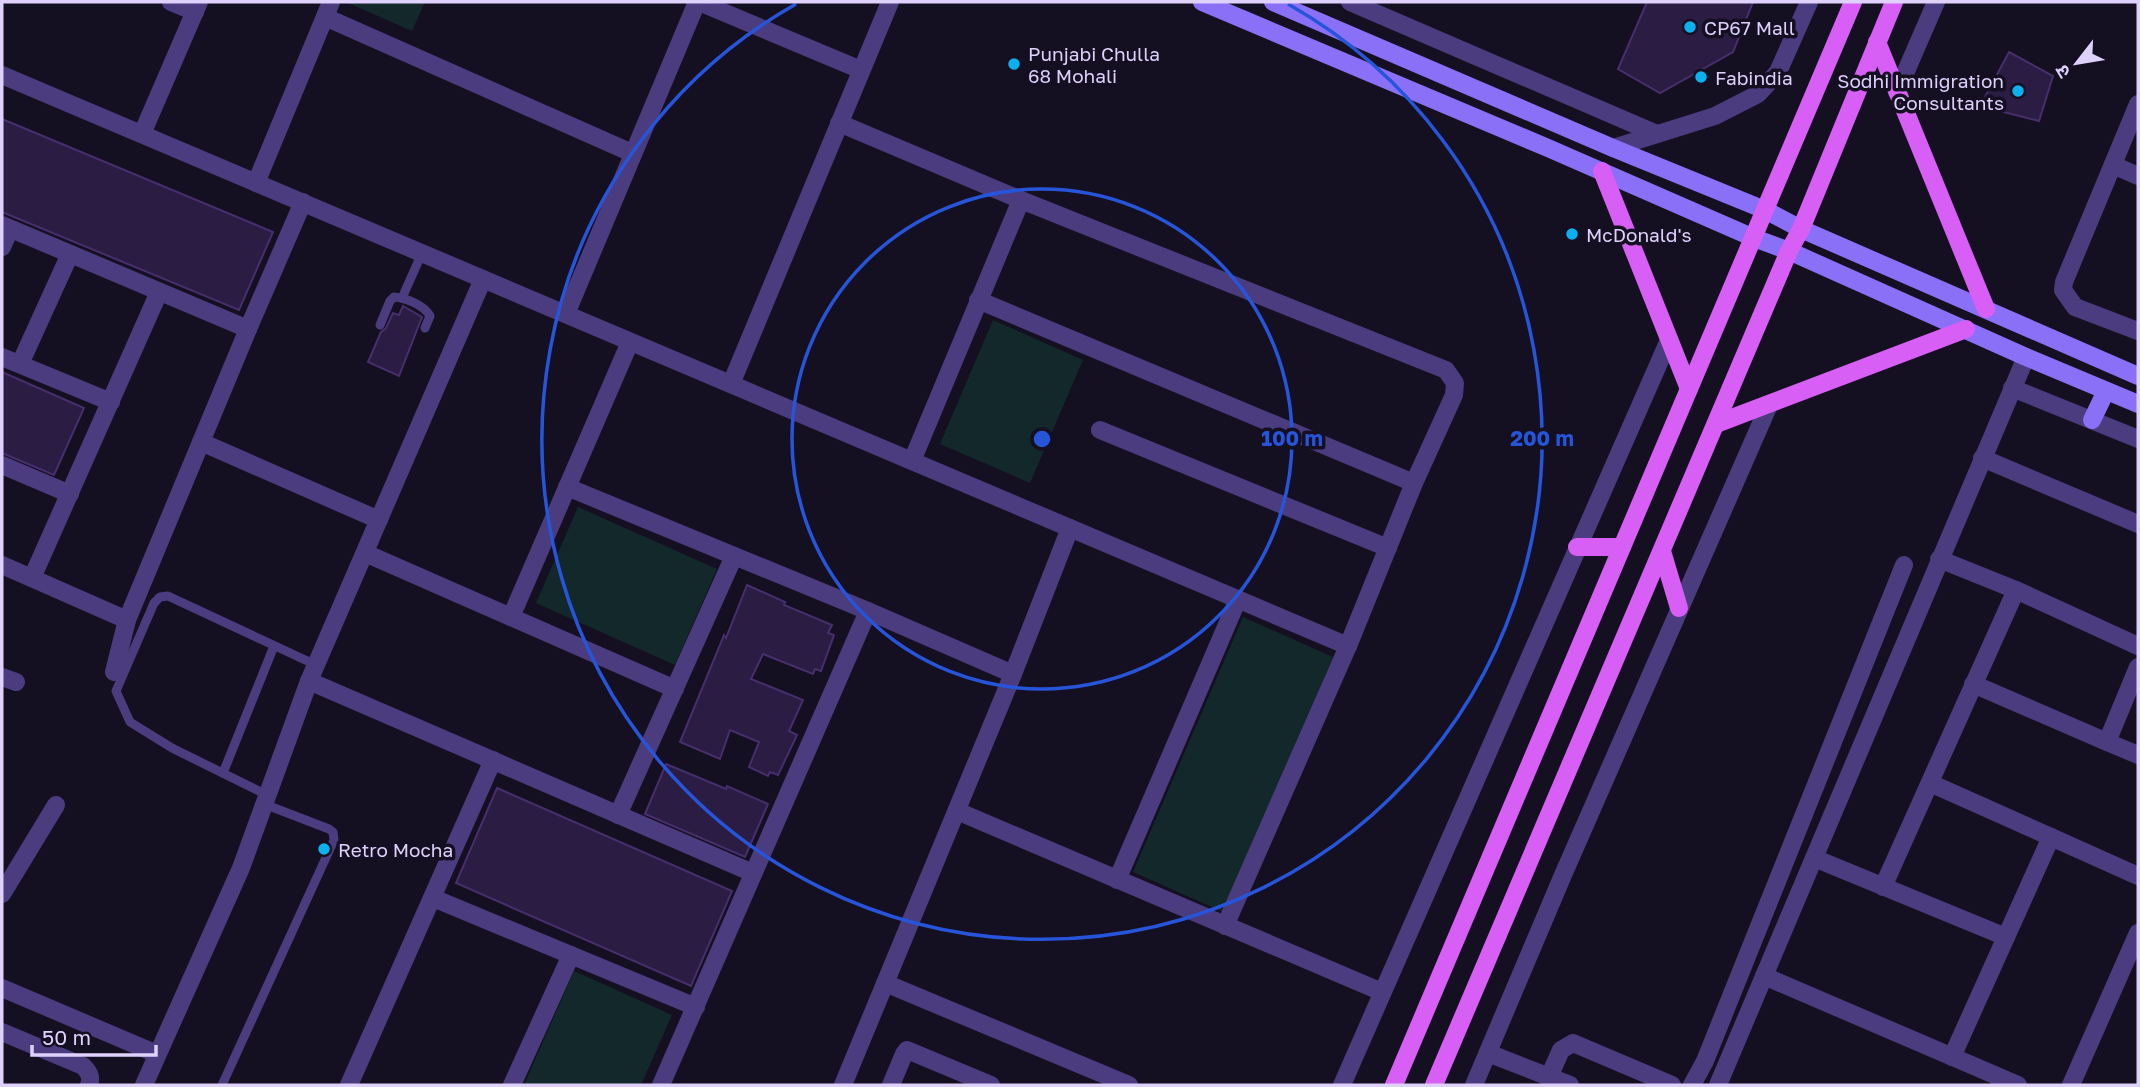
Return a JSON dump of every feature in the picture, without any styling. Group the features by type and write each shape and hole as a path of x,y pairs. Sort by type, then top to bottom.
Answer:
{"main road":[{"path":"1202,2 1789,251 2138,404"},
{"path":"1273,2 1765,210 1801,229 2138,376"},
{"path":"1394,1085 1853,2"},
{"path":"1434,1085 1789,251 1801,229 1894,2"},
{"path":"1877,42 1986,309"},
{"path":"1602,171 1689,390"},
{"path":"1716,424 1966,329"},
{"path":"2092,420 2106,391"},
{"path":"1577,547 1622,547"},
{"path":"1662,551 1679,608"}],"street":[{"path":"142,134 197,7 171,2"},
{"path":"566,314 698,2 861,70"},
{"path":"731,384 890,2"},
{"path":"1350,2 1657,134"},
{"path":"1613,148 1715,116 1758,94 1779,72 1809,2"},
{"path":"1897,92 1936,2"},
{"path":"256,183 328,9 632,153"},
{"path":"2,75 1349,646"},
{"path":"2138,104 2063,290 2075,307 2138,331"},
{"path":"839,123 1021,200 1446,370 1455,383 1454,395 1414,483 1349,646 1225,926"},
{"path":"2113,165 2138,176"},
{"path":"912,461 1021,200"},
{"path":"114,672 127,620 303,202"},
{"path":"2,247 6,227 248,330"},
{"path":"20,364 70,254"},
{"path":"144,1085 240,868 313,673 483,279"},
{"path":"32,578 159,292"},
{"path":"978,300 1414,483"},
{"path":"1342,1085 1669,340"},
{"path":"511,617 630,342"},
{"path":"2,357 111,402"},
{"path":"1718,1085 2026,357"},
{"path":"2012,388 2138,439"},
{"path":"1474,1085 1769,405"},
{"path":"1100,430 1388,548"},
{"path":"201,442 379,520"},
{"path":"1982,458 2138,524"},
{"path":"2,465 70,494"},
{"path":"567,486 1013,674"},
{"path":"843,1085 1013,674 1070,528"},
{"path":"365,553 675,689"},
{"path":"618,815 734,556"},
{"path":"1939,559 2016,590 2138,646"},
{"path":"2,565 127,620"},
{"path":"1692,1085 1705,1061 1905,565"},
{"path":"1883,887 2016,590"},
{"path":"1117,880 1238,600"},
{"path":"661,1085 868,611"},
{"path":"1883,618 1910,627"},
{"path":"2107,742 2138,667"},
{"path":"313,673 493,760 753,873"},
{"path":"1973,684 2138,755"},
{"path":"349,1085 493,760"},
{"path":"1930,783 2138,876"},
{"path":"2,894 56,805"},
{"path":"957,811 1382,992"},
{"path":"1952,1057 2051,837"},
{"path":"1814,858 2006,937"},
{"path":"433,898 696,1007"},
{"path":"2071,1085 2138,933"},
{"path":"512,1085 570,955"},
{"path":"1764,976 2018,1085"},
{"path":"885,982 1129,1085"},
{"path":"2,988 157,1054"},
{"path":"2,1032 83,1066 90,1077 89,1085"},
{"path":"1549,1077 1561,1050 1573,1043 1672,1085"},
{"path":"891,1085 907,1050 991,1085"},
{"path":"1488,1053 1570,1085"}],"lane":[{"path":"402,298 422,253"},
{"path":"380,325 394,297 402,298 428,312 430,316 425,328"},
{"path":"222,1085 334,840 333,832 266,799 223,772 172,748 130,722 116,691 154,603 160,597 168,596 274,646 313,673"},
{"path":"223,772 274,646"}],"green space":[{"path":"346,2 425,2 412,31"},
{"path":"993,320 1083,360 1030,483 940,444"},
{"path":"578,507 717,569 675,665 536,603"},
{"path":"1243,617 1333,657 1223,912 1133,872"},
{"path":"574,971 672,1015 641,1085 524,1085"}],"building":[{"name":"CP67 Mall","path":"1647,2 1753,2 1733,52 1660,93 1618,69"},
{"name":"Sodhi Immigration Consultants","path":"2009,52 2053,76 2039,121 1980,106"},
{"path":"2,119 273,232 239,310 2,212"},
{"path":"403,306 422,317 399,376 368,362 381,332 393,313 399,315"},
{"path":"2,372 84,408 54,475 2,453"},
{"path":"747,585 785,602 784,605 832,625 828,633 834,635 821,671 815,669 813,674 763,654 751,679 803,700 789,731 797,735 778,775 770,772 768,776 749,767 759,742 730,730 720,759 680,742"},
{"path":"666,764 768,804 745,857 645,814"},
{"path":"497,788 732,891 691,986 456,883"}],"place":[{"name":"CP67 Mall","path":"1690,27"},
{"name":"Punjabi Chulla 68 Mohali","path":"1014,64"},
{"name":"Fabindia","path":"1701,77"},
{"name":"Sodhi Immigration Consultants","path":"2018,91"},
{"name":"McDonald's","path":"1572,234"},
{"name":"Retro Mocha","path":"324,849"}]}
